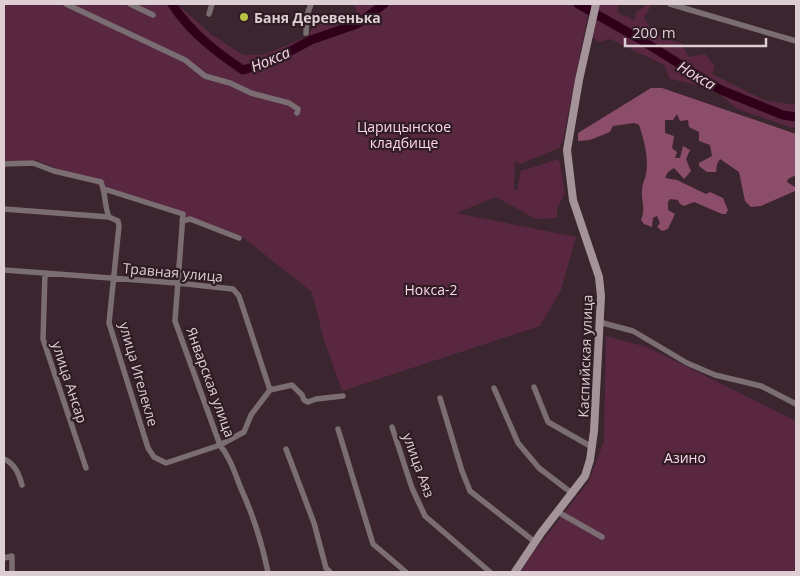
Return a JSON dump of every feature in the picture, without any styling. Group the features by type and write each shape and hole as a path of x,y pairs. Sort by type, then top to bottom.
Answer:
{"street":[{"path":"66,4 185,60 205,76 230,83 251,93 289,103 298,109 297,113"},
{"path":"130,4 153,15"},
{"path":"209,14 212,4"},
{"path":"306,32 307,16 311,4"},
{"name":"Каспийская улица","path":"515,572 535,542 585,476 592,447 601,296 599,277 572,200 568,150 596,4"},
{"path":"670,4 796,41"},
{"path":"4,164 33,163 54,171 101,182 104,189 105,207 109,217 4,209"},
{"path":"104,189 239,238"},
{"name":"улица Игелекле","path":"109,217 118,221 119,226 109,323 148,448 154,457 166,463 220,445"},
{"name":"Январская улица","path":"183,218 175,321 220,445 228,456 247,500 261,540 268,572"},
{"name":"Травная улица","path":"4,270 233,289 239,296 270,390"},
{"name":"улица Ансар","path":"45,273 43,339 86,468"},
{"path":"599,322 633,331 694,366 715,375 761,386 796,404"},
{"path":"220,445 244,432 251,415 270,390 292,384 304,400 308,402 316,399 343,396"},
{"path":"534,387 548,422 592,447"},
{"path":"494,388 518,443 539,468 573,494"},
{"path":"440,398 470,491 535,542"},
{"name":"улица Аяз","path":"392,427 412,488 425,516 490,572"},
{"path":"338,430 373,544 406,572"},
{"path":"286,449 314,523 326,568 330,572"},
{"path":"4,459 11,462 22,485"},
{"path":"558,512 602,537"},
{"path":"4,558 12,556 12,572"}],"green space":[{"path":"4,4 177,4 211,34 243,55 263,55 309,36 316,17 335,17 357,12 354,4 590,4 563,140 559,148 520,164 515,161 514,190 517,190 521,171 559,159 565,193 557,209 557,218 536,219 496,197 456,213 576,237 561,290 540,326 342,391 324,340 312,292 240,235 101,187 36,160 4,162"},
{"path":"600,4 615,4 618,6 617,11 621,15 632,20 635,19 636,12 646,4 652,4 644,18 655,33 669,40 681,43 689,57 705,54 715,66 712,74 764,100 796,105 796,129 737,109 714,89 670,79 664,65 610,39 599,42 593,37"},
{"name":"Азино","path":"606,336 647,347 796,421 796,572 521,572 533,553 589,481 604,441"}],"shaded area":[{"path":"651,88 662,88 796,134 796,175 788,179 787,182 795,187 795,191 761,206 751,207 745,201 739,172 720,159 716,172 707,172 699,166 699,163 712,156 710,145 699,141 699,132 689,127 688,120 680,121 677,114 673,120 665,120 665,133 674,136 672,148 677,152 675,158 680,158 683,146 690,150 686,159 691,171 684,179 674,168 668,172 665,178 677,180 706,194 710,192 723,198 728,210 726,214 722,214 694,202 684,206 678,200 670,199 668,210 675,214 668,229 662,231 657,227 660,223 657,216 653,218 652,227 644,224 641,220 643,208 642,186 647,162 639,125 634,123 613,126 610,132 590,140 578,141 578,133"}],"waterway":[{"name":"Нокса","path":"172,4 187,24 204,41 243,70 270,62 311,40 357,24 384,4"},
{"name":"Нокса","path":"578,4 638,38 721,90 783,115 796,117"}],"place":[{"name":"Баня Деревенька","path":"244,17"}],"park label":[{"name":"Царицынское кладбище","path":"404,134"},
{"name":"Нокса-2","path":"431,289"}]}
